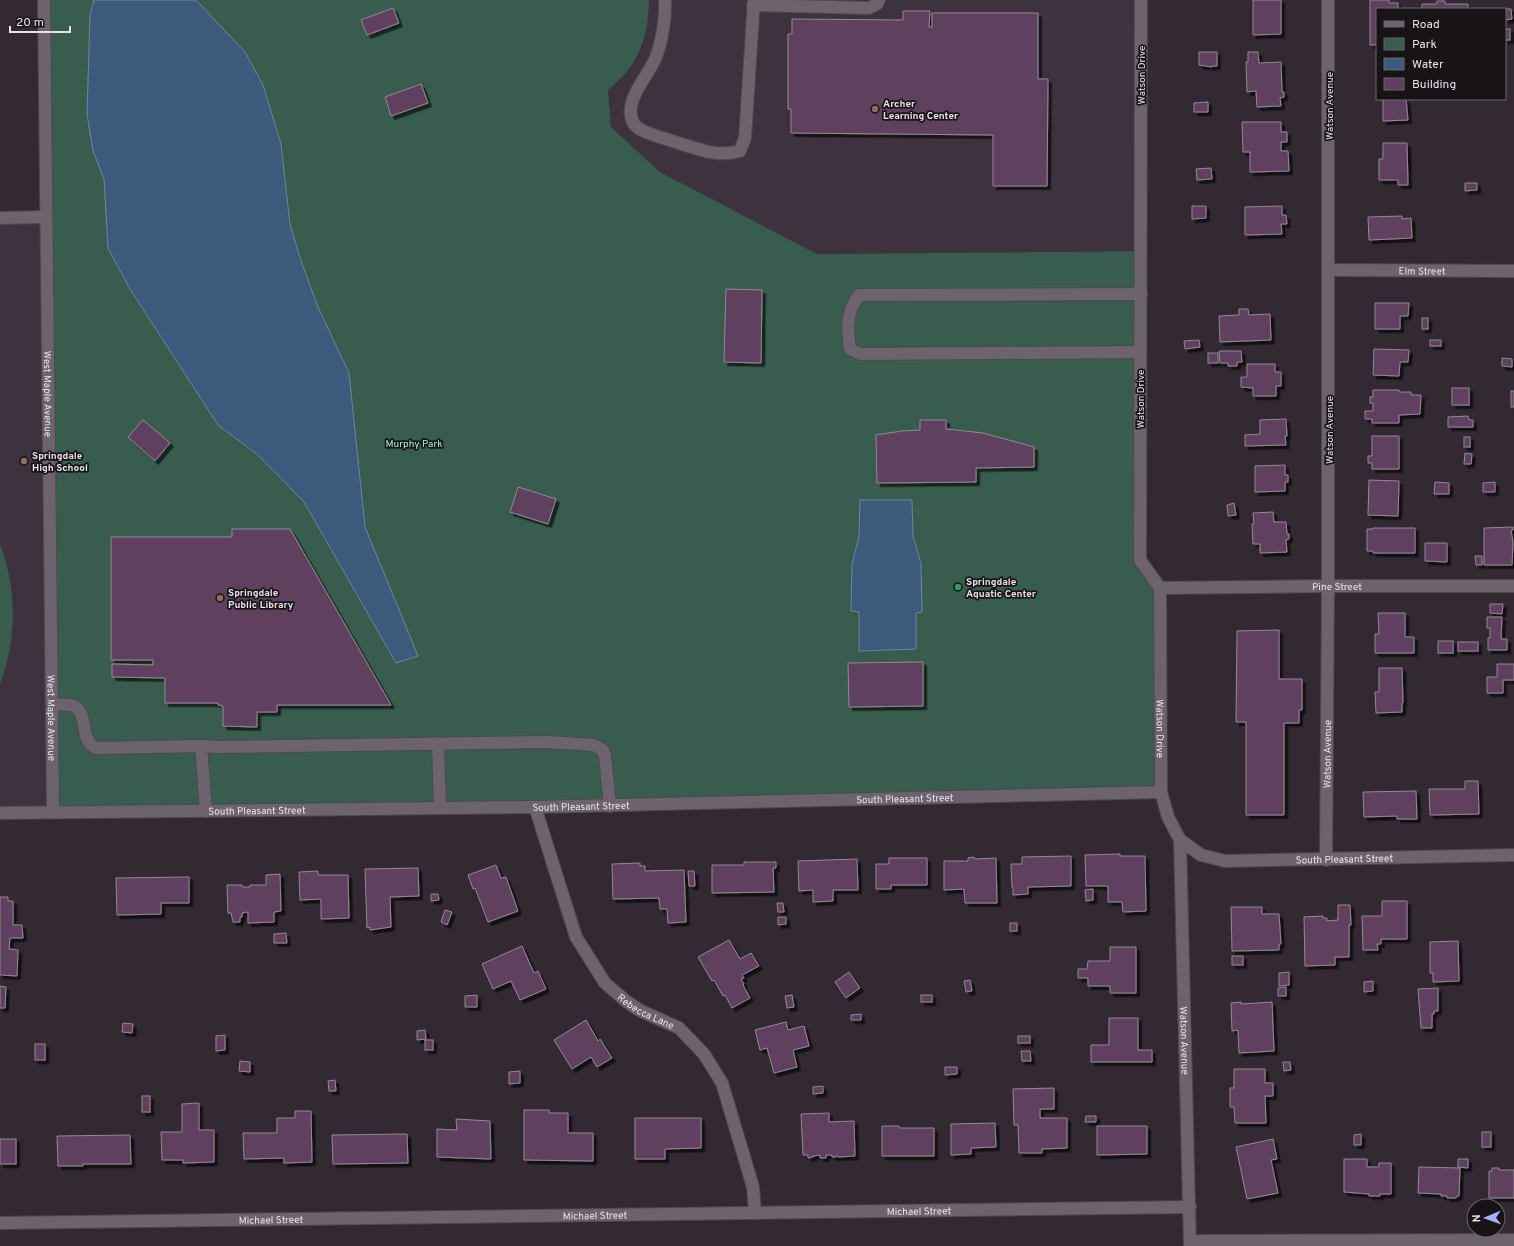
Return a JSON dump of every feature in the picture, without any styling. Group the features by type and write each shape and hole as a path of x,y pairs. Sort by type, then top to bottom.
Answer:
{"street":[{"name":"West Maple Avenue","path":"44,0 45,217 53,812"},
{"path":"665,0 666,15 656,57 633,99 631,112 634,124 645,132 716,154 730,154 740,151 745,138 754,3 869,8 877,4 879,0"},
{"name":"Watson Drive","path":"1141,0 1140,560 1160,588 1161,792"},
{"name":"Watson Avenue","path":"1326,860 1329,270 1328,0"},
{"path":"0,218 45,217"},
{"name":"Elm Street","path":"1329,270 1514,271"},
{"path":"1140,352 860,354 850,349 848,332 849,314 854,302 859,296 1141,294"},
{"name":"Pine Street","path":"1160,588 1514,586"},
{"path":"52,704 72,705 79,710 83,717 86,737 91,746 96,748 548,742 594,745 603,750 605,756 610,806"},
{"path":"438,744 440,808"},
{"path":"201,746 206,811"},
{"name":"Watson Avenue","path":"1161,792 1168,817 1180,840 1190,1243"},
{"name":"South Pleasant Street","path":"0,813 535,808 1161,792"},
{"name":"Rebecca Lane","path":"535,808 576,937 605,983 639,1010 679,1028 704,1054 722,1083 753,1187 754,1213"},
{"name":"South Pleasant Street","path":"1180,840 1201,855 1225,861 1514,855"},
{"name":"Michael Street","path":"0,1223 1190,1206"},
{"path":"1190,1243 1514,1240"}],"shaded area":[{"name":"Archer Learning Center","path":"649,0 1141,0 1141,251 817,254 660,172 611,127 607,90 619,81 637,58 643,45"},
{"name":"Springdale High School","path":"45,217 53,812 0,813 0,218"}],"green space":[{"name":"Murphy Park","path":"44,0 649,0 647,27 640,51 619,81 608,90 611,127 660,172 817,254 1141,251 1140,560 1160,588 1161,792 53,812"},
{"path":"0,544 10,578 13,614 10,650 0,684"}],"water":[{"path":"94,0 196,0 245,52 263,85 281,144 290,224 301,261 318,307 349,373 365,527 418,656 396,663 304,502 258,455 218,425 130,289 108,248 104,179 93,151 87,114 90,14"},
{"path":"860,500 912,500 913,536 921,564 922,612 916,613 916,649 859,651 859,612 851,611 852,564 859,537"}],"building":[{"path":"1253,0 1281,0 1281,34 1253,35"},
{"path":"1370,0 1389,0 1389,3 1398,3 1398,8 1376,8 1376,45 1370,45"},
{"path":"1437,1 1445,1 1445,4 1468,4 1468,8 1422,8 1422,4 1437,4"},
{"path":"393,8 399,23 367,35 361,20"},
{"path":"1506,9 1511,9 1512,19 1506,20"},
{"path":"903,11 930,11 929,27 932,27 932,13 1038,13 1038,79 1048,79 1047,186 993,186 993,135 791,133 791,109 788,109 788,34 792,34 792,19 903,20"},
{"path":"1506,29 1510,29 1510,40 1506,40"},
{"path":"1199,52 1217,52 1217,66 1212,67 1199,65"},
{"path":"1248,52 1258,52 1259,63 1281,62 1282,92 1284,92 1284,97 1280,98 1281,106 1257,107 1256,91 1247,92 1246,62 1248,62"},
{"path":"421,84 428,103 391,116 385,97"},
{"path":"1383,100 1406,100 1408,120 1383,121"},
{"path":"1208,102 1208,112 1194,112 1194,103"},
{"path":"1242,122 1281,122 1281,132 1287,132 1287,142 1281,142 1281,151 1288,151 1289,171 1250,172 1250,152 1243,152"},
{"path":"1383,143 1407,143 1408,185 1398,185 1398,180 1379,180 1379,159 1383,159"},
{"path":"1211,168 1212,179 1197,180 1196,169"},
{"path":"1465,183 1477,183 1477,190 1465,191"},
{"path":"1192,206 1206,206 1206,218 1192,219"},
{"path":"1282,206 1282,215 1286,215 1287,224 1281,224 1282,234 1245,235 1245,207"},
{"path":"1402,216 1402,219 1411,218 1412,238 1369,240 1368,217"},
{"path":"726,289 762,290 761,363 724,362"},
{"path":"1375,303 1409,303 1408,316 1400,316 1400,329 1375,329"},
{"path":"1239,309 1248,309 1249,315 1270,314 1271,340 1220,342 1219,316 1239,315"},
{"path":"1422,318 1428,318 1428,329 1422,329"},
{"path":"1199,340 1200,347 1185,349 1184,341"},
{"path":"1430,340 1441,340 1441,346 1430,346"},
{"path":"1374,349 1409,350 1408,362 1400,362 1399,376 1373,375"},
{"path":"1219,351 1241,351 1242,362 1237,362 1237,366 1228,366 1228,363 1220,363"},
{"path":"1208,353 1218,353 1218,363 1208,363"},
{"path":"1502,358 1512,359 1512,367 1502,366"},
{"path":"1247,364 1275,364 1275,372 1281,372 1281,386 1276,386 1276,396 1253,396 1253,388 1241,387 1241,377 1247,377"},
{"path":"1452,388 1469,388 1469,405 1452,405"},
{"path":"1373,390 1399,390 1399,392 1411,392 1411,395 1421,395 1420,414 1399,415 1399,423 1372,423 1372,419 1365,419 1365,411 1373,411 1373,403 1370,403 1370,397 1373,397"},
{"path":"1511,391 1514,391 1514,407 1511,407"},
{"path":"1468,416 1469,420 1473,420 1473,427 1448,427 1448,417"},
{"path":"1286,419 1286,445 1245,446 1245,435 1260,434 1260,420"},
{"path":"143,420 170,443 155,461 128,437"},
{"path":"920,420 946,420 946,429 983,433 1034,447 1034,467 976,468 976,482 877,483 876,435 920,430"},
{"path":"1372,436 1399,436 1399,469 1372,469 1372,463 1368,463 1368,456 1372,456"},
{"path":"1464,437 1470,437 1470,447 1464,447"},
{"path":"1465,453 1472,454 1471,464 1464,464"},
{"path":"1285,465 1285,475 1288,475 1288,482 1285,482 1285,491 1255,492 1255,466"},
{"path":"1369,480 1399,481 1398,516 1368,515"},
{"path":"1435,482 1449,483 1449,494 1434,494"},
{"path":"1495,482 1495,492 1483,492 1483,483"},
{"path":"518,487 556,499 548,524 510,512"},
{"path":"1234,503 1236,515 1228,516 1227,505"},
{"path":"1273,512 1274,522 1286,522 1287,534 1289,534 1289,539 1286,540 1287,552 1260,553 1260,544 1253,544 1253,513"},
{"path":"1513,527 1513,530 1511,530 1513,542 1512,565 1484,565 1484,528"},
{"path":"1415,528 1415,553 1373,553 1373,551 1367,551 1367,529"},
{"name":"Springdale Public Library","path":"232,529 290,529 391,705 277,705 277,712 257,712 257,727 223,726 223,706 218,705 218,703 165,703 165,678 112,677 112,664 153,665 153,660 111,660 111,537 232,537"},
{"path":"1425,543 1447,543 1447,562 1425,561"},
{"path":"1475,556 1482,556 1482,565 1476,565"},
{"path":"1490,604 1503,604 1502,614 1490,613"},
{"path":"1378,613 1405,613 1405,637 1414,637 1414,653 1375,653 1375,634 1379,634"},
{"path":"1487,617 1502,617 1501,639 1507,639 1507,650 1488,650 1490,628 1487,628"},
{"path":"1279,630 1279,679 1302,679 1302,710 1299,710 1299,723 1284,723 1284,815 1246,815 1246,722 1236,722 1237,631"},
{"path":"1438,641 1453,641 1453,653 1438,653"},
{"path":"1458,642 1478,642 1478,651 1458,651"},
{"path":"923,662 923,706 849,707 848,663"},
{"path":"1497,664 1514,664 1514,680 1503,680 1503,693 1487,693 1487,677 1497,677"},
{"path":"1379,668 1402,668 1402,712 1376,713 1375,692 1379,692"},
{"path":"1465,781 1478,781 1479,814 1430,815 1429,789 1465,789"},
{"path":"1416,791 1417,819 1397,819 1397,816 1364,817 1363,792"},
{"path":"1120,854 1120,856 1145,856 1146,911 1123,912 1122,902 1108,902 1108,886 1086,886 1085,855"},
{"path":"1071,856 1071,886 1028,887 1028,894 1013,895 1011,864 1022,864 1022,857"},
{"path":"974,857 974,859 996,858 997,903 965,903 964,889 944,890 944,861 968,861 968,858"},
{"path":"889,858 927,858 927,885 891,885 891,889 876,889 876,864 889,864"},
{"path":"857,859 858,890 833,890 833,901 813,902 813,890 799,891 798,861"},
{"path":"744,862 776,862 776,868 773,868 774,892 712,893 712,865 744,865"},
{"path":"640,863 640,866 645,866 645,871 684,870 686,922 668,923 667,909 660,909 659,898 613,899 612,864"},
{"path":"496,865 501,878 506,877 518,911 488,922 475,888 473,889 468,875"},
{"path":"418,868 419,896 390,897 391,927 370,930 370,927 367,928 365,869"},
{"path":"318,871 318,875 348,875 349,918 321,919 321,899 300,900 299,872"},
{"path":"688,871 694,871 695,886 689,886"},
{"path":"280,874 281,911 274,912 274,922 248,923 248,912 242,913 240,922 233,922 231,913 228,913 227,885 242,885 242,887 250,887 250,885 266,885 266,875"},
{"path":"189,877 189,903 161,903 161,914 117,915 116,878"},
{"path":"1093,889 1093,900 1086,901 1085,890"},
{"path":"431,894 438,894 439,900 431,901"},
{"path":"0,897 8,897 8,901 13,901 13,925 22,925 23,938 10,938 9,949 18,950 17,976 0,975"},
{"path":"1382,901 1407,901 1407,939 1381,939 1381,944 1377,944 1378,950 1363,950 1362,916 1382,916"},
{"path":"777,903 783,903 784,912 778,912"},
{"path":"1338,905 1350,905 1351,925 1349,925 1349,957 1335,957 1335,965 1305,966 1304,917 1323,916 1323,918 1327,918 1327,921 1338,920"},
{"path":"1231,907 1262,907 1262,914 1279,914 1281,944 1279,944 1279,950 1232,951"},
{"path":"445,910 452,912 447,925 441,922"},
{"path":"778,917 786,917 786,924 778,925"},
{"path":"1010,923 1017,923 1017,931 1010,931"},
{"path":"286,933 287,943 274,943 274,934"},
{"path":"729,940 740,959 751,953 759,966 742,975 744,978 741,979 744,984 743,985 750,998 732,1008 714,980 712,981 698,957"},
{"path":"1458,941 1459,981 1433,982 1433,973 1430,973 1430,942"},
{"path":"522,946 534,973 538,971 546,989 520,1000 511,981 493,989 482,964"},
{"path":"1110,947 1136,947 1136,993 1110,993 1110,986 1088,986 1088,978 1078,978 1078,969 1087,969 1088,961 1110,961"},
{"path":"1232,956 1243,956 1243,965 1232,965"},
{"path":"849,972 860,988 846,998 835,982"},
{"path":"1289,972 1289,985 1279,986 1279,973"},
{"path":"970,980 972,991 966,992 964,981"},
{"path":"1373,981 1373,991 1364,992 1364,982"},
{"path":"0,986 6,987 5,1008 0,1008"},
{"path":"1286,987 1286,996 1278,996 1278,988"},
{"path":"1438,988 1438,1011 1434,1011 1434,1014 1432,1014 1432,1028 1421,1028 1418,989"},
{"path":"477,995 477,1007 465,1007 465,996"},
{"path":"792,995 794,1007 787,1008 785,996"},
{"path":"921,995 932,995 932,1002 921,1002"},
{"path":"1241,1002 1241,1004 1272,1002 1274,1051 1239,1053 1238,1030 1232,1031 1231,1003"},
{"path":"861,1014 861,1020 851,1020 851,1015"},
{"path":"1109,1018 1138,1018 1138,1050 1152,1050 1152,1062 1091,1062 1091,1045 1109,1045"},
{"path":"586,1020 598,1041 600,1039 612,1058 597,1067 591,1057 572,1069 554,1040"},
{"path":"786,1022 788,1030 804,1026 809,1046 793,1050 797,1067 774,1073 767,1048 760,1050 755,1030"},
{"path":"123,1023 133,1024 132,1033 122,1032"},
{"path":"425,1030 426,1039 417,1040 417,1031"},
{"path":"225,1035 225,1050 216,1051 216,1036"},
{"path":"1018,1036 1030,1036 1030,1043 1018,1043"},
{"path":"425,1040 433,1040 433,1050 425,1050"},
{"path":"35,1044 45,1044 45,1060 35,1060"},
{"path":"1021,1051 1030,1051 1031,1061 1022,1061"},
{"path":"240,1061 250,1062 250,1072 239,1071"},
{"path":"1283,1062 1290,1062 1291,1070 1284,1071"},
{"path":"945,1067 957,1067 957,1074 945,1075"},
{"path":"1234,1069 1265,1069 1265,1083 1273,1083 1273,1096 1265,1096 1266,1123 1235,1123 1234,1107 1230,1107 1230,1088 1234,1088"},
{"path":"520,1071 520,1083 509,1084 509,1072"},
{"path":"335,1080 336,1091 329,1091 328,1081"},
{"path":"823,1086 823,1093 813,1094 813,1087"},
{"path":"1054,1088 1054,1109 1040,1109 1040,1118 1067,1118 1067,1148 1042,1149 1042,1153 1019,1153 1018,1125 1014,1125 1013,1089"},
{"path":"142,1096 150,1096 150,1112 142,1112"},
{"path":"199,1103 199,1130 214,1130 214,1162 183,1163 183,1160 162,1160 161,1132 182,1132 182,1104"},
{"path":"524,1110 549,1110 549,1113 568,1113 568,1133 593,1133 593,1161 524,1160"},
{"path":"295,1111 311,1111 312,1162 284,1163 284,1158 244,1159 243,1133 277,1133 277,1118 295,1118"},
{"path":"829,1113 829,1122 854,1121 855,1156 838,1157 836,1155 836,1157 832,1157 832,1155 826,1155 826,1158 820,1158 820,1155 808,1158 808,1155 803,1155 801,1114"},
{"path":"1086,1116 1096,1116 1096,1122 1085,1122"},
{"path":"635,1118 701,1118 701,1148 665,1149 665,1159 635,1159"},
{"path":"456,1119 490,1121 491,1159 437,1157 437,1129 457,1130"},
{"path":"995,1123 996,1147 971,1148 971,1154 951,1155 951,1124"},
{"path":"882,1126 899,1126 899,1128 934,1128 934,1156 882,1156"},
{"path":"1097,1126 1147,1126 1147,1154 1097,1155"},
{"path":"1482,1132 1491,1132 1491,1147 1482,1147"},
{"path":"407,1134 408,1163 333,1164 332,1135"},
{"path":"1361,1134 1361,1145 1354,1145 1354,1135"},
{"path":"130,1135 131,1164 83,1164 83,1166 58,1166 57,1136"},
{"path":"0,1139 16,1139 16,1164 0,1164"},
{"path":"1273,1139 1277,1159 1271,1160 1278,1193 1247,1199 1236,1147"},
{"path":"1344,1159 1367,1159 1367,1167 1379,1167 1379,1163 1391,1163 1391,1194 1369,1196 1369,1194 1344,1192"},
{"path":"1458,1159 1468,1159 1468,1168 1458,1167"},
{"path":"1419,1167 1460,1168 1459,1196 1456,1198 1447,1198 1447,1196 1441,1196 1441,1194 1418,1193"},
{"path":"1492,1168 1499,1168 1499,1170 1514,1170 1514,1198 1489,1198 1489,1171 1492,1171"}],"place":[{"name":"Archer Learning Center","path":"875,109"},
{"name":"Springdale High School","path":"24,461"},
{"name":"Springdale Aquatic Center","path":"958,587"},
{"name":"Springdale Public Library","path":"220,598"}]}
